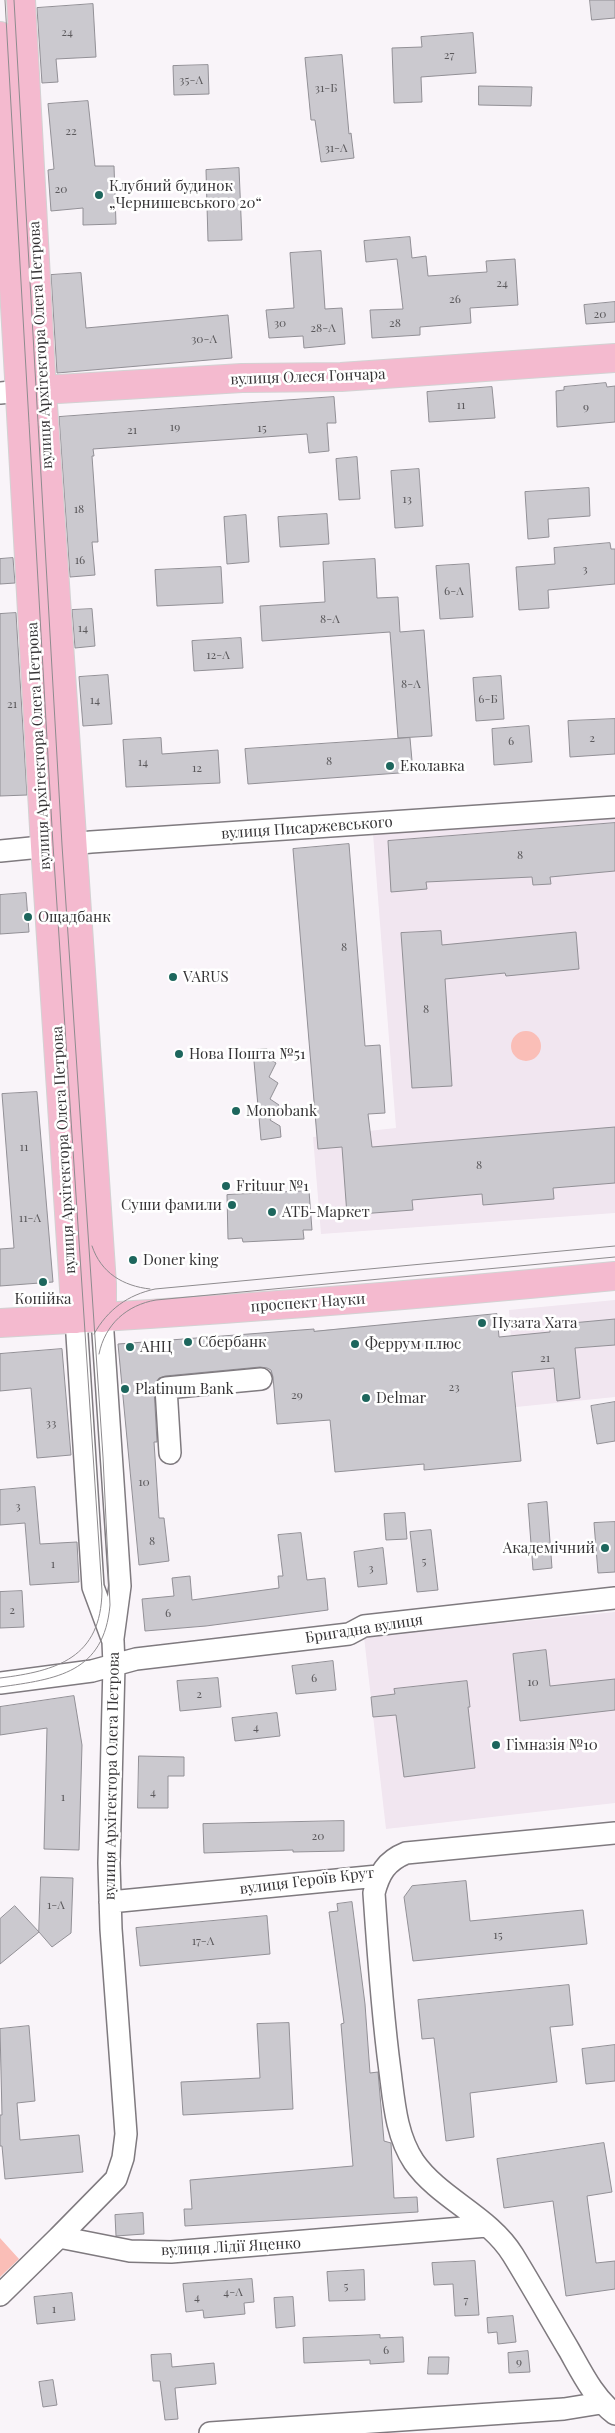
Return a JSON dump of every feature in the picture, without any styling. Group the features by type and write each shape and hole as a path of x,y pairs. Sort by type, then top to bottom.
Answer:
{"main road":[{"name":"вулиця Архітектора Олега Петрова","path":"21,0 21,391 72,844 89,1318"},
{"name":"вулиця Архітектора Олега Петрова","path":"0,36 45,846 89,1318"},
{"name":"вулиця Олеся Гончара","path":"21,391 242,378 341,377 615,358"},
{"name":"проспект Науки","path":"0,1322 330,1302 615,1276"}],"street":[{"name":"вулиця Писаржевського","path":"0,851 72,844 615,807"},
{"name":"вулиця Архітектора Олега Петрова","path":"59,2237 116,2179 123,2158 126,2134 110,1902 113,1641 93,1587 89,1318"},
{"path":"170,1454 166,1388 262,1379"},
{"name":"Бригадна вулиця","path":"0,1683 92,1671 136,1659 349,1634 364,1626 615,1598"},
{"name":"вулиця Героїв Крут","path":"110,1902 378,1876 394,1858 406,1853 615,1833"},
{"path":"210,2433 332,2429 608,2408 512,2252 487,2226 428,2177 414,2162 399,2130 387,2050 381,1982 374,1893 378,1876"},
{"name":"вулиця Лідії Яценко","path":"59,2237 130,2251 170,2252 487,2226"},
{"path":"0,2295 59,2237"}],"shaded area":[{"path":"615,815 615,1213 321,1234 313,1137 396,1128 373,834"},
{"path":"526,1031 536,1036 541,1046 536,1056 526,1061 516,1056 511,1046 516,1036"},
{"path":"615,1300 615,1397 516,1407 509,1310"},
{"name":"Гімназія №10","path":"615,1612 615,1803 386,1829 364,1637"},
{"path":"0,2238 19,2259 0,2277"}],"building":[{"path":"590,0 615,0 615,18 592,20"},
{"path":"93,4 96,57 56,59 58,82 42,83 37,8"},
{"path":"473,33 476,73 421,77 422,102 394,103 392,48 422,47 421,37"},
{"path":"342,55 349,134 351,133 354,158 321,162 315,120 311,120 305,58"},
{"path":"208,65 209,94 174,95 173,66"},
{"path":"479,86 532,87 531,106 479,105"},
{"path":"88,101 95,166 114,166 116,224 83,225 83,208 51,211 48,170 54,169 48,104"},
{"path":"239,168 242,240 208,241 206,170"},
{"path":"410,237 412,258 426,256 428,276 487,272 486,261 515,259 518,305 470,308 471,323 420,327 420,335 372,338 370,310 403,309 397,259 366,262 364,241"},
{"path":"321,251 325,309 342,308 345,344 304,348 303,336 269,338 266,310 294,308 290,253"},
{"path":"81,273 86,328 228,315 232,358 57,373 51,275"},
{"path":"615,302 615,322 586,324 584,305"},
{"path":"606,383 607,387 615,386 615,422 557,427 556,391 564,390 564,387"},
{"path":"492,387 495,418 429,422 427,392"},
{"path":"334,397 336,423 327,423 329,451 309,453 307,434 93,449 98,542 92,542 95,575 70,577 59,417"},
{"path":"357,457 360,499 339,500 336,459"},
{"path":"419,469 423,526 395,528 391,471"},
{"path":"589,488 590,516 548,519 549,537 528,539 525,492"},
{"path":"327,514 329,544 280,547 278,517"},
{"path":"246,515 249,562 227,564 224,517"},
{"path":"610,543 611,549 615,549 615,584 548,590 549,608 519,610 516,567 555,564 554,548"},
{"path":"13,558 15,583 0,584 0,559"},
{"path":"375,559 377,598 398,597 400,632 424,630 432,736 398,738 390,632 262,641 260,606 325,602 323,562"},
{"path":"469,564 473,617 440,619 436,566"},
{"path":"221,567 223,603 157,606 155,570"},
{"path":"92,609 95,646 75,648 72,610"},
{"path":"16,613 27,795 0,796 0,614"},
{"path":"241,638 243,668 194,671 192,641"},
{"path":"108,675 112,724 83,726 79,677"},
{"path":"501,676 504,719 476,721 473,678"},
{"path":"615,719 615,754 570,757 568,721"},
{"path":"529,726 532,762 494,765 492,729"},
{"path":"161,738 162,754 218,750 220,783 126,787 123,740"},
{"path":"410,738 413,772 248,784 245,749"},
{"path":"615,823 615,871 550,877 551,884 533,885 532,877 426,882 427,889 391,892 388,841"},
{"path":"349,844 365,1046 380,1045 385,1113 368,1114 372,1147 615,1127 615,1183 553,1188 554,1199 483,1205 482,1194 412,1200 413,1210 347,1215 342,1147 318,1149 293,849"},
{"path":"26,893 29,932 0,934 0,895"},
{"path":"441,931 442,945 576,932 579,969 506,976 505,973 445,979 452,1086 412,1088 401,933"},
{"path":"267,1049 268,1058 276,1063 269,1077 278,1083 270,1099 279,1105 270,1120 280,1126 281,1137 261,1140 253,1050"},
{"path":"37,1092 53,1282 0,1286 0,1249 14,1248 2,1094"},
{"name":"АТБ-Маркет","path":"309,1191 312,1230 303,1230 304,1239 243,1242 242,1238 228,1239 227,1195"},
{"path":"497,1314 499,1337 550,1332 550,1325 615,1319 615,1345 575,1348 580,1398 557,1401 554,1368 512,1372 521,1461 424,1470 424,1464 335,1472 330,1420 277,1424 271,1370 260,1367 159,1378 154,1388 157,1442 154,1442 159,1518 164,1518 169,1561 139,1565 118,1344 314,1329 314,1331"},
{"path":"62,1349 71,1455 37,1458 31,1388 0,1391 0,1354"},
{"path":"615,1402 615,1441 597,1444 591,1406"},
{"path":"35,1487 40,1544 77,1542 79,1582 30,1585 25,1523 0,1525 0,1490"},
{"path":"547,1502 552,1568 533,1570 528,1504"},
{"path":"405,1513 407,1539 386,1540 384,1514"},
{"name":"Академічний","path":"615,1522 615,1572 598,1573 594,1523"},
{"path":"431,1530 438,1590 417,1592 410,1532"},
{"path":"301,1533 307,1580 325,1578 328,1610 206,1626 145,1631 142,1599 174,1596 172,1578 190,1576 192,1600 279,1588 278,1576 283,1576 278,1535"},
{"path":"383,1548 387,1584 358,1587 354,1552"},
{"path":"22,1591 24,1627 0,1628 0,1592"},
{"path":"546,1650 550,1686 615,1679 615,1710 520,1721 513,1654"},
{"path":"333,1661 336,1690 296,1694 292,1666"},
{"path":"218,1678 221,1707 180,1711 177,1681"},
{"path":"467,1681 475,1768 404,1777 396,1715 373,1717 371,1697 395,1694 394,1689"},
{"path":"74,1696 82,1745 79,1850 44,1849 47,1728 0,1735 0,1707"},
{"path":"277,1713 280,1736 235,1741 232,1718"},
{"path":"139,1756 184,1757 184,1776 168,1776 168,1808 138,1808"},
{"path":"344,1821 344,1851 293,1852 293,1850 204,1853 203,1824"},
{"path":"41,1877 73,1878 71,1933 52,1947 39,1932"},
{"path":"466,1881 470,1921 583,1910 587,1944 413,1961 404,1897 412,1886"},
{"path":"352,1902 365,2004 370,2073 378,2072 384,2141 391,2143 394,2198 417,2197 418,2212 185,2226 184,2209 192,2209 190,2180 353,2166 341,2024 344,2023 329,1912 338,1911 337,1904"},
{"path":"15,1906 39,1932 0,1964 0,1919"},
{"path":"267,1916 270,1954 140,1966 136,1928"},
{"path":"569,1985 573,2025 550,2027 557,2082 470,2093 474,2137 446,2141 434,2038 422,2039 418,2000"},
{"path":"289,2023 293,2109 183,2115 181,2082 260,2078 257,2024"},
{"path":"29,2026 35,2101 17,2103 20,2140 79,2135 83,2172 5,2179 2,2146 0,2146 0,2115 2,2115 0,2029"},
{"path":"615,2045 615,2081 586,2084 582,2049"},
{"path":"604,2143 612,2192 587,2196 596,2263 615,2261 615,2289 566,2296 553,2201 504,2208 497,2159"},
{"path":"143,2213 144,2234 116,2236 115,2215"},
{"path":"475,2261 479,2315 455,2316 453,2284 434,2285 432,2263"},
{"path":"364,2270 365,2300 329,2301 327,2272"},
{"path":"252,2279 254,2302 244,2303 245,2314 204,2318 203,2310 186,2312 183,2284"},
{"path":"72,2293 75,2320 37,2324 34,2297"},
{"path":"293,2297 295,2326 276,2328 274,2298"},
{"path":"513,2316 516,2342 498,2344 497,2332 488,2333 487,2318"},
{"path":"380,2335 380,2338 403,2337 404,2362 370,2364 370,2360 304,2363 303,2338"},
{"path":"528,2351 530,2372 509,2373 508,2353"},
{"path":"171,2354 172,2367 214,2363 216,2384 175,2388 178,2419 165,2420 160,2381 153,2381 151,2355"},
{"path":"429,2357 449,2357 448,2374 428,2374"},
{"path":"53,2380 57,2405 43,2407 39,2382"}],"tram line":[{"path":"0,1678 40,1671 72,1657 84,1646 94,1632 100,1614 102,1591 53,845 5,0"},
{"path":"0,1687 58,1675 74,1669 88,1659 98,1645 106,1628 110,1605 103,1457 62,845 14,0"},
{"path":"92,1246 101,1264 107,1271 131,1285 150,1289"},
{"path":"94,1334 112,1310 120,1304 136,1295 155,1289 615,1246"},
{"path":"99,1354 106,1334 119,1318 136,1306 156,1300 615,1257"}],"place":[{"name":"Клубний будинок „Чернишевського 20“","path":"99,195"},
{"name":"Еколавка","path":"390,766"},
{"name":"Ощадбанк","path":"28,917"},
{"name":"VARUS","path":"173,977"},
{"name":"Нова Пошта №51","path":"179,1054"},
{"name":"Monobank","path":"236,1111"},
{"name":"Frituur №1","path":"226,1186"},
{"name":"Суши фамили","path":"232,1205"},
{"name":"АТБ-Маркет","path":"272,1212"},
{"name":"Doner king","path":"133,1260"},
{"name":"Копійка","path":"43,1282"},
{"name":"Пузата Хата","path":"482,1323"},
{"name":"Сбербанк","path":"188,1342"},
{"name":"Феррум плюс","path":"355,1344"},
{"name":"АНЦ","path":"130,1347"},
{"name":"Platinum Bank","path":"125,1389"},
{"name":"Delmar","path":"366,1398"},
{"name":"Академічний","path":"605,1548"},
{"name":"Гімназія №10","path":"496,1745"}]}
